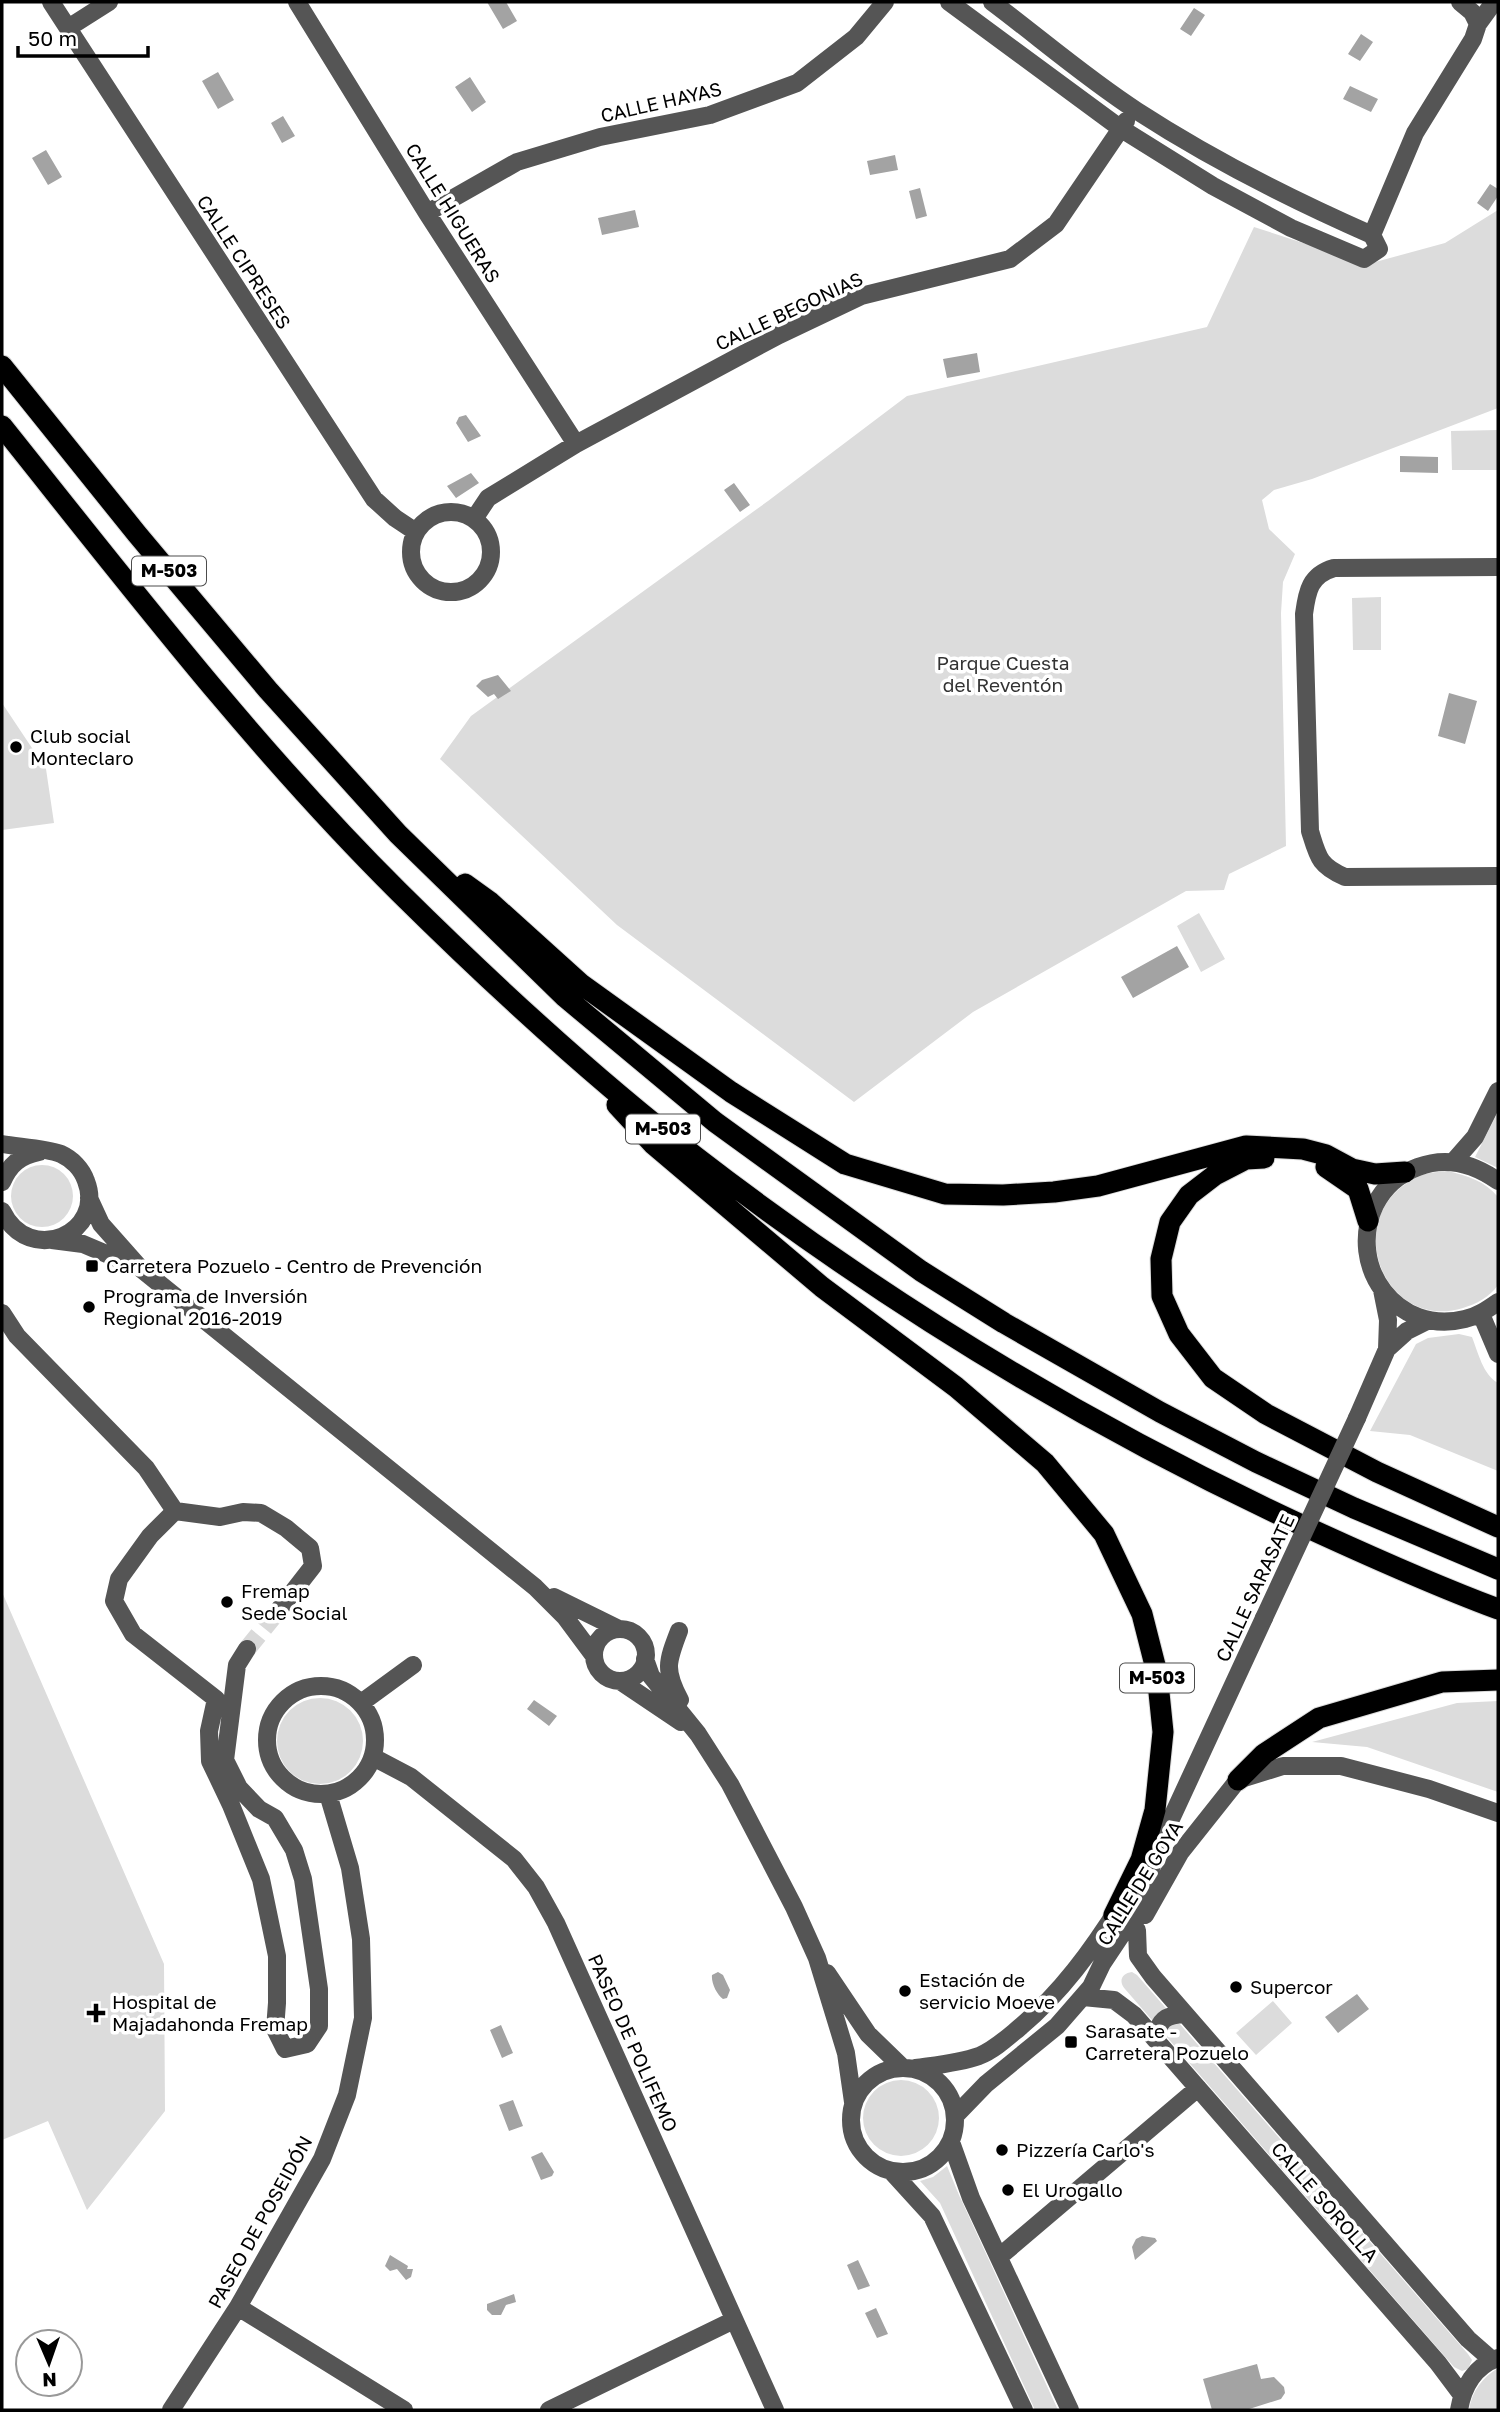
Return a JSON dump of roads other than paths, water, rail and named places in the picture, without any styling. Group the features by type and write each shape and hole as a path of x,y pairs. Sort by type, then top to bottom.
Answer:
{"highway":[{"name":"M-503","path":"2,366 137,534 268,690 398,834 565,997 715,1122 921,1271 1004,1324 1220,1443 1354,1508 1498,1569"},
{"name":"M-503","path":"2,426 235,712 397,890 553,1038 653,1144 822,1287 956,1387 1045,1463 1104,1534 1142,1614 1157,1673 1163,1732 1155,1810 1141,1860 1114,1915"},
{"path":"398,834 489,902 581,984 731,1092 845,1164 945,1194 1003,1195 1098,1186 1246,1146 1303,1149 1326,1155 1352,1169 1375,1174 1405,1172"},
{"name":"M-503","path":"553,1038 706,1164 815,1244 982,1355 1135,1443 1238,1496 1343,1545 1498,1609"},
{"path":"1368,1221 1358,1189 1324,1165 1302,1158 1246,1159 1215,1175 1189,1195 1170,1222 1161,1259 1162,1296 1179,1334 1213,1378 1266,1413 1353,1459 1498,1527"},
{"path":"1238,1780 1264,1754 1319,1718 1442,1682 1498,1680"}],"street":[{"name":"CALLE CIPRESES","path":"51,2 374,499 396,519 416,531"},
{"path":"68,28 109,2"},
{"name":"CALLE HIGUERAS","path":"297,2 427,213 576,444"},
{"name":"CALLE HAYAS","path":"427,213 517,162 600,137 710,115 797,83 856,37 885,2"},
{"path":"949,2 1121,128 1213,186 1291,228 1364,259 1379,250 1372,234 1300,204 1219,161 1135,109 992,2"},
{"path":"1461,2 1472,12 1478,24"},
{"path":"1372,234 1415,134 1473,39 1478,24 1494,2"},
{"name":"CALLE BEGONIAS","path":"474,519 488,498 576,444 779,335 861,296 1010,259 1056,224 1135,109"},
{"path":"449,512 474,519 489,541 491,554 488,567 471,587 459,592 445,592 433,588 422,581 414,570 410,557 416,531 436,515 449,512"},
{"path":"1498,568 1334,568 1323,571 1313,581 1307,595 1304,614 1310,831 1318,859 1329,870 1345,877 1498,876"},
{"path":"1454,1161 1475,1137 1498,1091"},
{"path":"2,1144 60,1154 75,1163 88,1185 86,1212 78,1225 66,1235 52,1240"},
{"path":"2,1182 11,1165 25,1155 42,1151"},
{"path":"1498,1181 1481,1169 1454,1161 1429,1163 1405,1172 1382,1193 1368,1221 1365,1239 1372,1274 1382,1290 1411,1314 1429,1320 1464,1320 1480,1314 1498,1302"},
{"path":"89,1198 101,1224 140,1268 535,1587 565,1617 594,1656 599,1671 612,1680 634,1677 643,1666 645,1656 679,1631 669,1656 669,1679 770,1858 817,1958 846,2053 853,2102"},
{"path":"2,1211 10,1225 22,1235 37,1240 83,1244 140,1268"},
{"name":"CALLE SARASATE","path":"956,2115 986,2084 1057,2026 1087,1992 1128,1925 1159,1845 1387,1349 1388,1320 1382,1290"},
{"path":"2,1313 17,1336 146,1468 175,1511 220,1517 243,1511 261,1513 286,1528 310,1548 313,1566 278,1611"},
{"path":"1480,1314 1498,1354"},
{"name":"CALLE SARASATE","path":"1387,1349 1407,1331 1429,1320"},
{"path":"175,1511 150,1536 119,1579 114,1601 133,1634 216,1699"},
{"path":"535,1587 637,1636 643,1644 651,1676 698,1734"},
{"path":"594,1656 598,1641 604,1635 619,1629"},
{"path":"237,1665 225,1760 239,1788 259,1809 275,1818 294,1850 303,1879 315,1953 319,2026 307,2044 285,2049 275,2029 278,2003 277,1956 261,1879 210,1761 209,1731 216,1699 237,1665 247,1649"},
{"path":"361,1703 413,1665"},
{"path":"620,1681 698,1734"},
{"path":"321,1686 343,1690 361,1703 369,1715 376,1743 373,1757 363,1775 347,1788 328,1794 306,1793 286,1782 272,1765 267,1744 270,1722 281,1703 300,1690 321,1686"},
{"name":"PASEO DE POLIFEMO","path":"373,1757 411,1777 432,1793 514,1859 536,1887 556,1923 775,2410"},
{"path":"1238,1780 1283,1766 1341,1766 1429,1789 1498,1813"},
{"name":"CALLE DE GOYA","path":"1087,1992 1108,1972 1137,1930 1180,1853 1238,1780"},
{"name":"PASEO DE POSEIDÓN","path":"171,2410 238,2307 322,2159 347,2095 363,2018 359,1927 350,1868 328,1794"},
{"name":"CALLE SARASATE","path":"909,2068 981,2055 1002,2042 1057,1993 1085,1959 1159,1845"},
{"name":"CALLE SOROLLA","path":"1137,1930 1138,1956 1153,1978 1468,2339 1495,2359"},
{"path":"817,1958 868,2034 909,2068"},
{"name":"CALLE SOROLLA","path":"1087,1992 1114,2000 1134,2015 1438,2363 1461,2402"},
{"path":"1155,2039 1158,2024 1167,2015 1184,2014"},
{"path":"909,2068 931,2075 943,2085 952,2099 956,2115 955,2129 951,2142 941,2157 926,2167 909,2172 891,2171 866,2157 851,2132 850,2117 860,2088 872,2077 886,2069 909,2068"},
{"path":"999,2257 1198,2088"},
{"path":"951,2142 971,2198 1070,2410"},
{"path":"891,2171 932,2216 1024,2410"},
{"path":"238,2307 404,2410"},
{"path":"549,2410 734,2320"},
{"path":"1461,2402 1466,2385 1478,2371 1495,2359"}],"tunnel":[{"path":"247,1649 278,1611"}],"place":[{"name":"Club social Monteclaro","path":"16,747"},
{"name":"Carretera Pozuelo - Centro de Prevención","path":"92,1266"},
{"name":"Programa de Inversión Regional 2016-2019","path":"89,1307"},
{"name":"Fremap Sede Social","path":"227,1602"},
{"name":"Supercor","path":"1236,1987"},
{"name":"Estación de servicio Moeve","path":"905,1991"},
{"name":"Hospital de Majadahonda Fremap","path":"96,2013"},
{"name":"Sarasate - Carretera Pozuelo","path":"1071,2042"},
{"name":"Pizzería Carlo's","path":"1002,2150"},
{"name":"El Urogallo","path":"1008,2190"}],"park label":[{"name":"Parque Cuesta del Reventón","path":"1003,674"}]}
